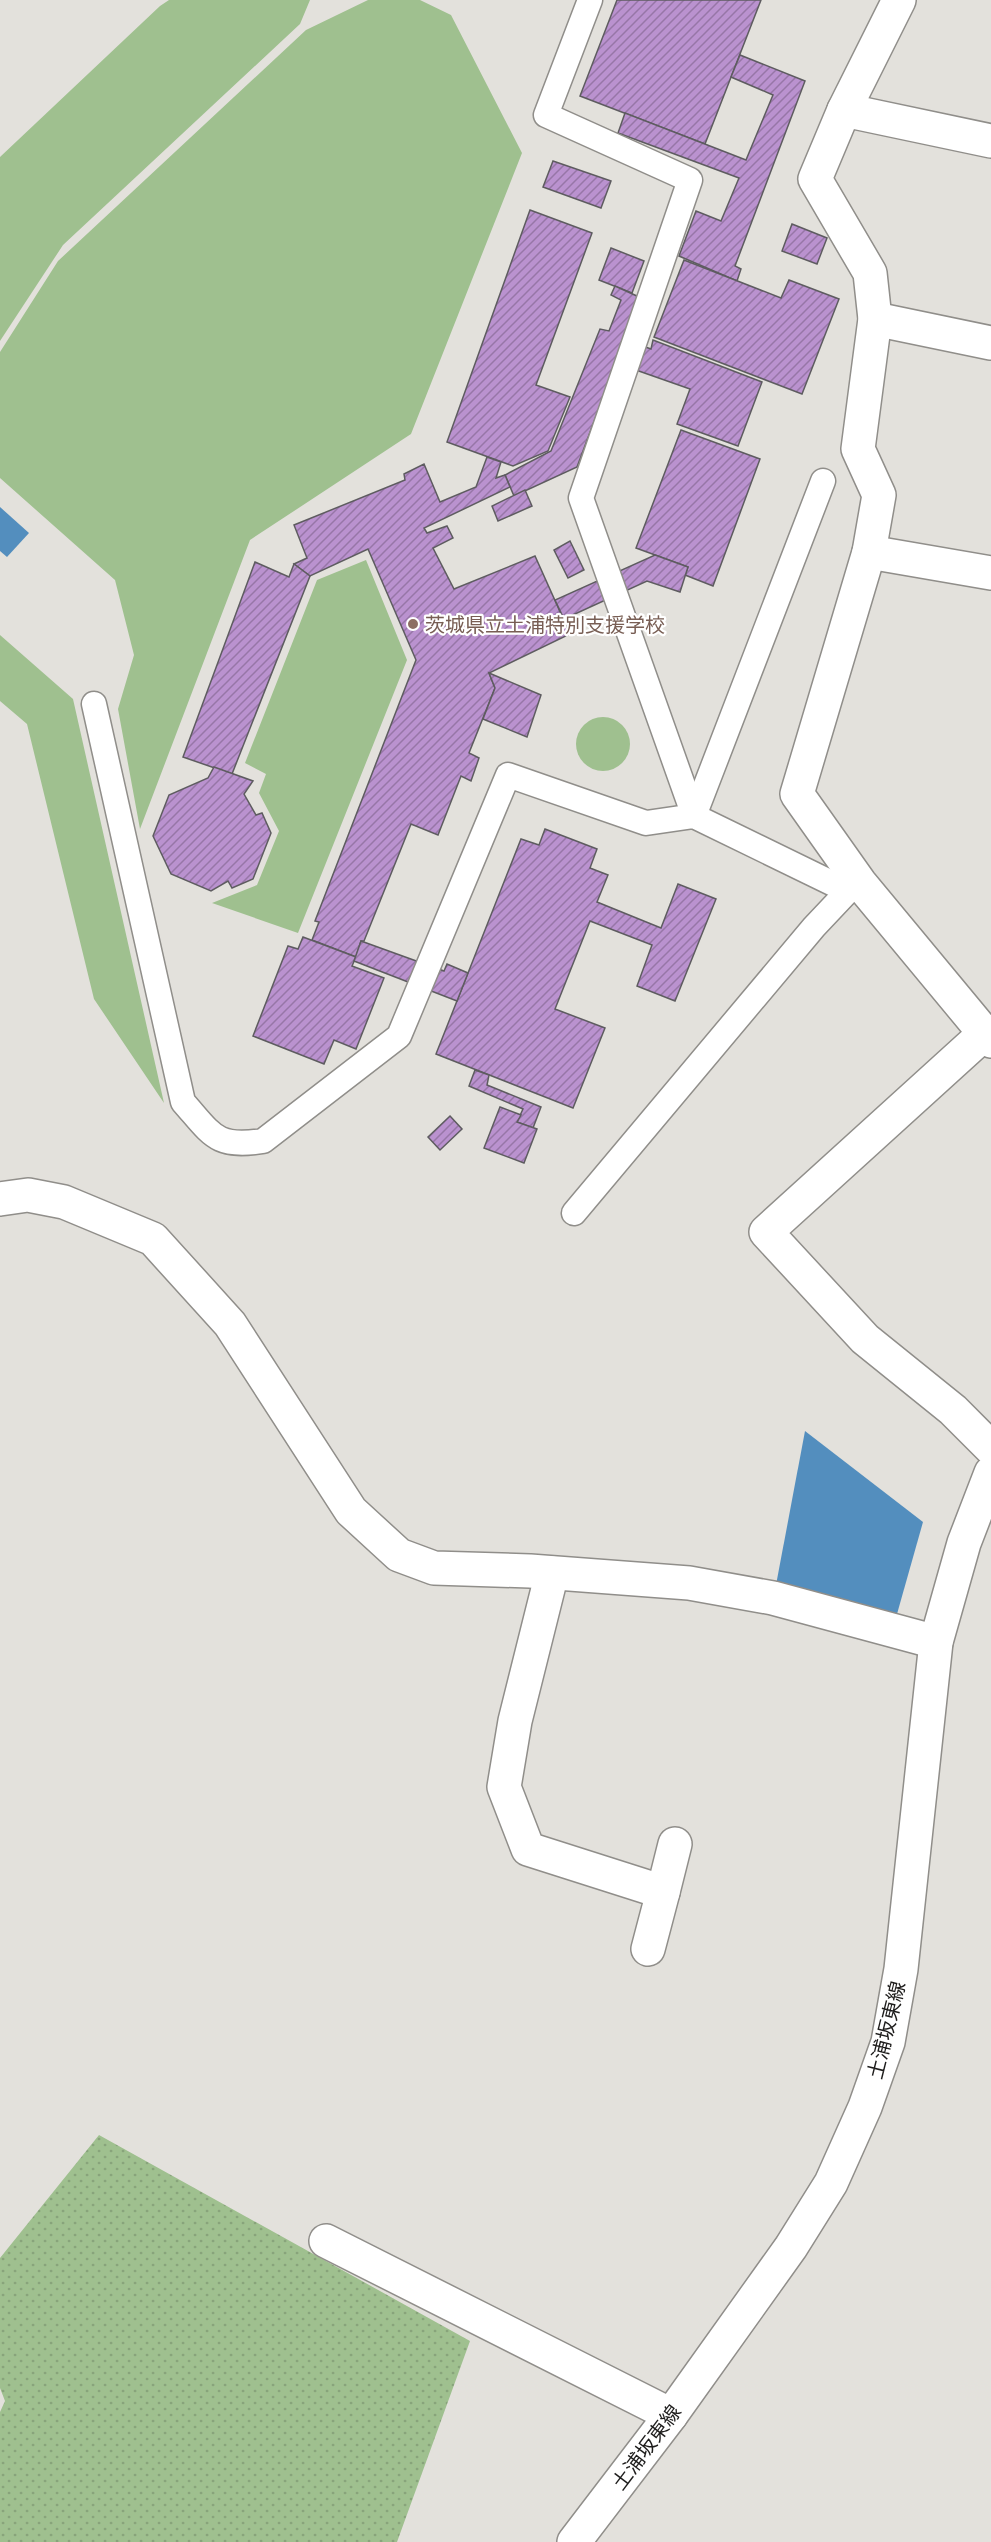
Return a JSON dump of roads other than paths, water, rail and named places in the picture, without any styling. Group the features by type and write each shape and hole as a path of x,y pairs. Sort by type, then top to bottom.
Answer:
{"street":[{"path":"899,0 844,111 815,179 870,273 875,319 858,449 879,495 869,552 797,794 854,887 988,1037 766,1232 865,1339 953,1410 991,1448"},
{"path":"844,111 991,141"},
{"path":"875,319 991,343"},
{"path":"869,552 991,573"},
{"path":"0,1199 28,1195 64,1202 153,1239 231,1324 351,1510 399,1555 434,1568 688,1582 773,1598 936,1642"},
{"name":"土浦坂東線","path":"574,2542 671,2415 791,2247 831,2182 865,2107 888,2042 902,1969 936,1642 964,1543 991,1473"},
{"path":"552,1573 515,1721 504,1787 528,1849 663,1892"},
{"path":"648,1949 675,1845"},
{"path":"326,2241 671,2415"}],"lane":[{"path":"590,0 546,115 690,180 581,498 694,816"},
{"path":"694,816 823,481"},
{"path":"94,704 183,1102 214,1137 237,1145 263,1141 399,1036 508,775 646,823 694,816 854,887 814,927 574,1213"}],"water":[{"path":"0,507 29,533 7,557 0,551"},
{"path":"805,1431 923,1522 897,1614 776,1585"}],"place":[{"name":"茨城県立土浦特別支援学校","path":"413,624"}]}
